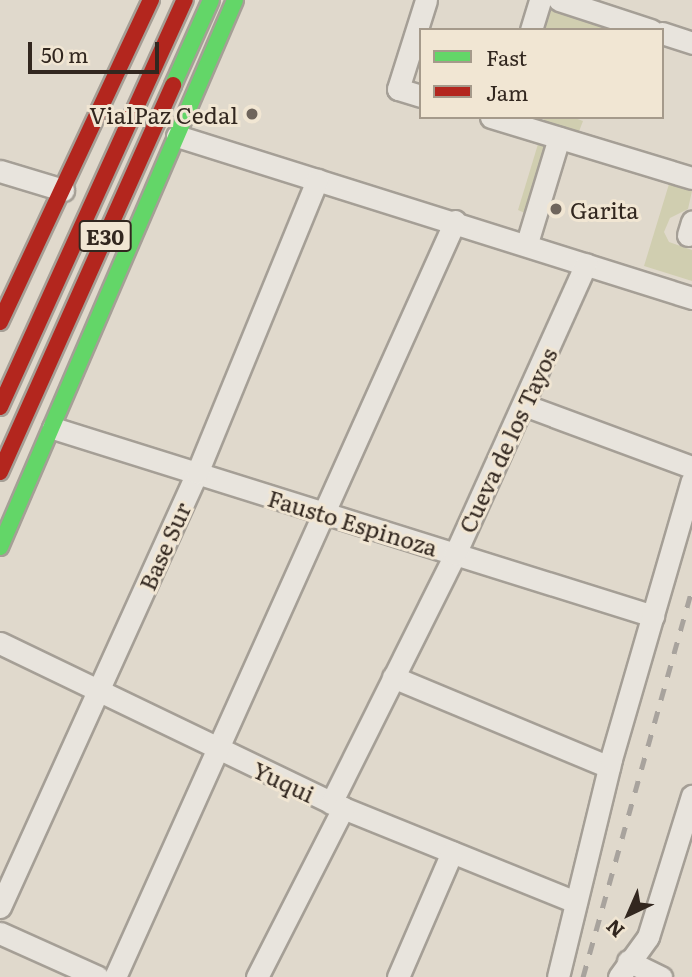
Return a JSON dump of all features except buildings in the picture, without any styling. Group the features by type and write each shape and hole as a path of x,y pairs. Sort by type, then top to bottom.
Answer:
{"main road":[{"path":"0,322 151,0"},
{"name":"E30","path":"0,407 185,0"},
{"name":"E30","path":"0,472 211,0"},
{"path":"0,547 235,0"}],"street":[{"path":"419,95 398,89 426,0"},
{"path":"532,28 540,0"},
{"path":"559,0 645,28"},
{"path":"664,34 692,43"},
{"path":"502,119 692,178"},
{"path":"177,136 527,243 692,298"},
{"path":"527,243 558,138"},
{"path":"0,171 63,190"},
{"name":"Base Sur","path":"0,907 197,473 317,180"},
{"path":"115,977 455,221"},
{"name":"Cueva de los Tayos","path":"257,977 337,806 393,677 455,554 524,405 586,264"},
{"path":"524,405 692,467"},
{"name":"Fausto Espinoza","path":"53,428 653,616"},
{"path":"558,977 609,767 692,481"},
{"name":"Yuqui","path":"0,643 216,750 337,806 576,902"},
{"path":"393,677 609,767"},
{"path":"661,977 624,969 648,937 692,796"},
{"path":"398,977 452,852"},
{"path":"0,933 98,977"}],"shaded area":[{"path":"554,7 615,26 541,28 546,11"},
{"path":"544,119 583,121 578,134 543,123"},
{"path":"538,144 546,147 527,214 518,210"},
{"path":"669,184 692,191 688,209 670,218 664,232 669,242 692,250 692,281 644,266"}],"railway":[{"path":"583,977 692,588"}],"traffic: fast":[{"path":"173,85 211,0"},
{"path":"0,547 235,0"}],"traffic: jam":[{"path":"0,322 151,0"},
{"path":"0,407 185,0"},
{"path":"0,472 173,85"}],"place":[{"name":"VialPaz Cedal","path":"252,114"},
{"name":"Garita","path":"556,209"}]}
